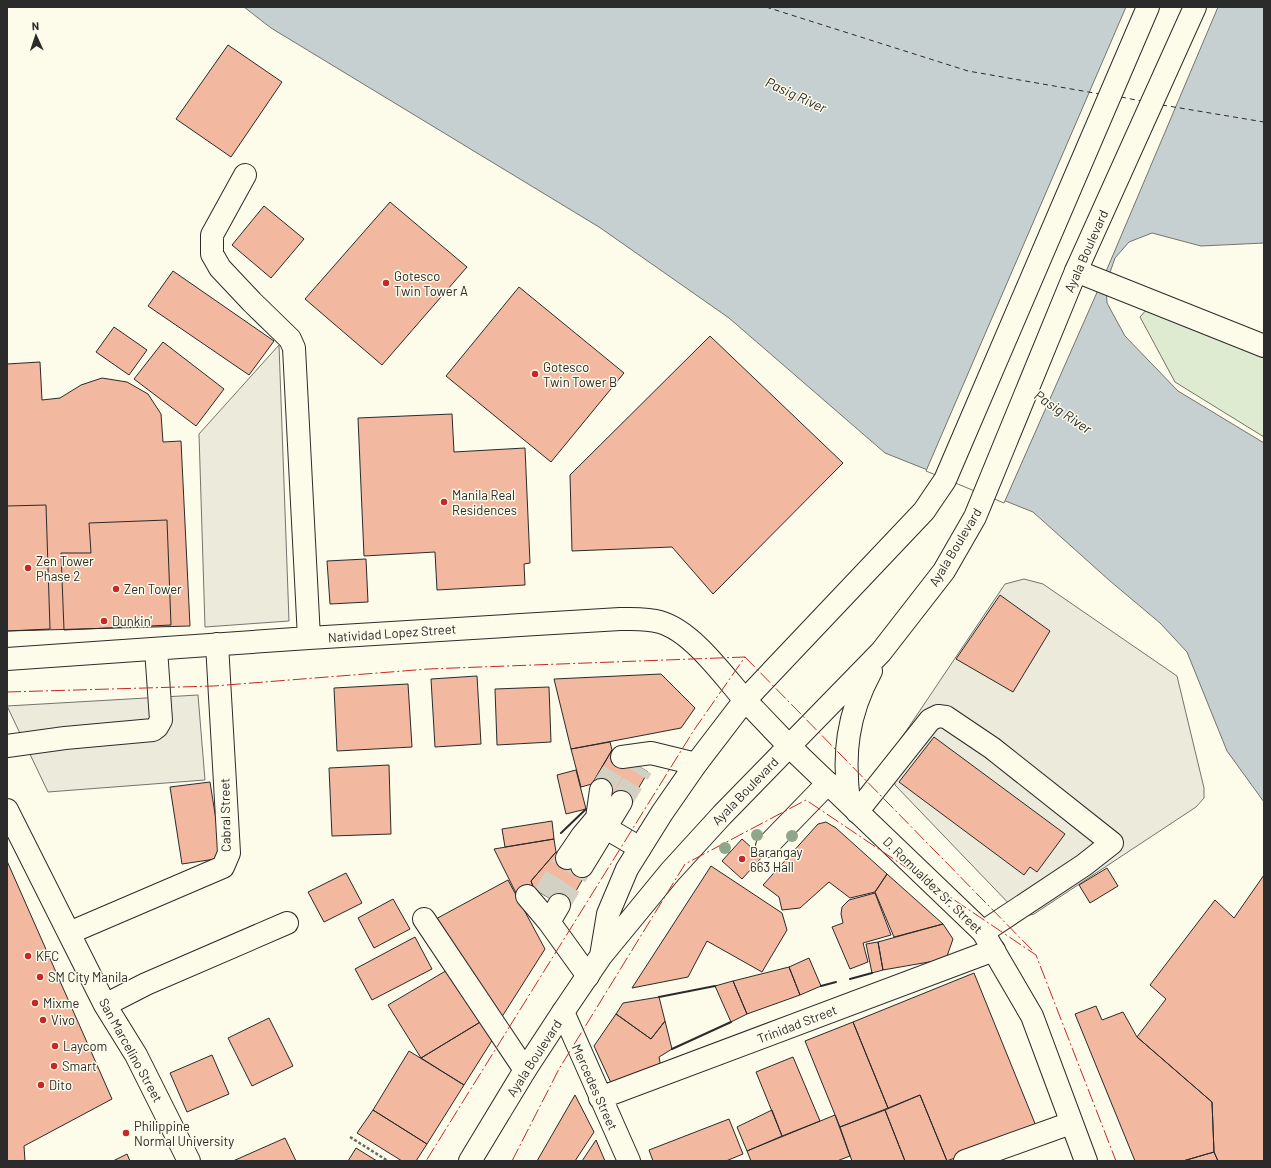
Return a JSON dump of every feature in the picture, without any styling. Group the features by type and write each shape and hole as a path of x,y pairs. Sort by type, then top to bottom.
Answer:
{"main road":[{"name":"Ayala Boulevard","path":"601,956 608,914 627,869 696,764 745,700 920,516 945,480 1148,7"},
{"name":"Ayala Boulevard","path":"470,1161 525,1070 601,956 675,866 722,815 881,652 944,571 972,523 1076,271 1195,7"},
{"path":"245,176 212,235 212,254 220,268 290,339 294,348 309,638"},
{"path":"1076,271 1264,346"},
{"name":"Natividad Lopez Street","path":"7,659 309,638 613,619 642,619 660,622 678,630 696,645 745,700 789,746"},
{"name":"Cabral Street","path":"69,933 223,867 229,853 217,644"},
{"path":"7,746 66,738 153,730 158,727 161,720 156,649"},
{"path":"853,808 846,761 848,740 854,710 866,681 881,652"},
{"name":"Trinidad Street","path":"600,1098 988,941 1112,843 992,748 946,717 938,716 930,720 853,808"},
{"name":"D. Romualdez Sr. Street","path":"789,746 988,941 1032,1016 1086,1161"},
{"path":"622,757 696,764"},
{"path":"768,846 828,784"},
{"path":"601,790 601,823"},
{"path":"601,823 582,836 568,856 601,823 621,802"},
{"name":"San Marcelino Street","path":"7,810 105,1005 136,1055 189,1161"},
{"path":"601,823 640,848"},
{"path":"545,904 588,976"},
{"path":"424,919 525,1070"},
{"path":"105,1005 146,984 288,923"},
{"name":"Mercedes Street","path":"563,1012 628,1161"},
{"path":"965,1161 1071,1123"}],"path":[{"path":"350,1137 388,1161"}],"green space":[{"path":"1154,301 1264,354 1264,437 1175,382 1140,317"}],"shaded area":[{"path":"279,345 289,621 205,627 199,434"},
{"path":"1024,579 1043,584 1177,676 1204,788 1204,798 1196,807 1034,914 1026,916 1017,912 895,785 892,768 898,743 1005,584"},
{"path":"198,695 205,780 48,792 7,706"}],"water":[{"name":"Pasig River","path":"244,7 1264,7 1264,243 1201,246 1152,233 1129,242 1115,258 1106,284 1107,303 1125,336 1178,391 1264,443 1264,802 1227,751 1187,652 1160,623 1110,581 1033,512 885,453 729,318 599,227 271,28"}],"pier":[{"path":"1126,7 1218,7 1102,281 1004,503 926,471"}],"building":[{"path":"228,45 282,82 231,157 176,119"},
{"name":"Gotesco Twin Tower A","path":"390,202 467,267 382,365 305,299"},
{"path":"264,206 304,239 271,278 232,245"},
{"path":"173,271 274,341 249,375 148,306"},
{"name":"Gotesco Twin Tower B","path":"519,287 624,373 551,462 446,376"},
{"path":"114,327 147,350 129,375 96,352"},
{"path":"710,336 843,463 713,594 672,547 572,551 570,475"},
{"path":"163,342 224,389 196,426 134,379"},
{"path":"40,362 42,400 60,398 81,385 102,378 127,382 148,394 161,414 163,442 181,441 190,626 7,631 7,364"},
{"name":"Manila Real Residences","path":"452,414 454,452 525,448 530,563 524,564 525,585 437,590 435,552 364,556 358,418"},
{"name":"Zen Tower Phase 2","path":"46,505 50,629 7,631 7,506"},
{"name":"Zen Tower","path":"167,520 171,625 64,630 61,553 91,553 89,523"},
{"path":"366,559 368,602 330,604 327,561"},
{"path":"1000,595 1050,631 1013,692 956,659"},
{"path":"661,674 695,708 681,728 571,749 554,679"},
{"path":"477,676 481,744 435,747 431,679"},
{"path":"408,684 412,747 337,751 334,688"},
{"path":"549,687 551,742 497,745 495,689"},
{"path":"934,737 1065,834 1037,872 1030,867 1024,875 899,782"},
{"path":"610,742 612,750 592,784 581,787 571,749"},
{"path":"612,750 648,772 628,806 592,784"},
{"path":"389,765 391,834 332,836 329,768"},
{"path":"576,770 586,809 566,814 557,775"},
{"path":"210,782 222,858 182,864 170,787"},
{"path":"552,821 554,839 505,847 502,829"},
{"path":"826,822 836,828 887,874 875,892 850,898 829,882 800,908 782,910 779,897 763,885 818,824"},
{"path":"554,839 556,852 531,881 535,892 519,899 494,849"},
{"name":"Barangay 663 Hall","path":"742,839 762,857 742,879 722,861"},
{"path":"556,852 588,870 566,908 534,889 531,881"},
{"name":"SM City Manila","path":"7,861 112,1099 24,1146 25,1161 7,1161"},
{"path":"711,866 782,913 787,930 762,972 707,941 688,977 632,988"},
{"path":"1107,868 1118,886 1090,903 1079,885"},
{"path":"346,873 362,903 324,922 308,892"},
{"path":"887,874 943,924 894,937 875,892"},
{"path":"1264,875 1264,1161 1218,1161 1214,1152 1212,1102 1137,1037 1166,999 1150,985 1215,900 1234,918"},
{"path":"508,880 545,949 498,1023 434,920"},
{"path":"875,893 891,935 863,943 868,962 850,969 832,927 843,923 841,914 842,907 849,900"},
{"path":"393,899 410,929 374,948 358,918"},
{"path":"943,924 953,939 946,959 883,970 878,942"},
{"path":"415,937 432,969 372,1000 355,969"},
{"path":"878,942 883,970 872,973 866,944"},
{"path":"809,958 821,986 800,995 789,967"},
{"path":"789,967 800,995 747,1014 733,981"},
{"path":"449,969 482,1021 421,1058 388,1005"},
{"path":"974,973 1036,1126 947,1161 920,1095 888,1108 853,1022"},
{"path":"733,981 747,1014 731,1022 715,986"},
{"path":"659,997 665,1021 651,1039 616,1014 623,1003"},
{"path":"1096,1006 1102,1020 1123,1012 1137,1037 1212,1102 1214,1152 1183,1161 1135,1161 1075,1014"},
{"path":"616,1014 651,1039 665,1021 672,1049 659,1057 661,1068 612,1085 594,1046"},
{"path":"269,1018 293,1066 252,1086 228,1038"},
{"path":"482,1021 493,1039 464,1085 421,1058"},
{"path":"853,1022 888,1108 840,1127 805,1041"},
{"path":"409,1051 464,1085 427,1144 373,1110"},
{"path":"212,1055 229,1094 187,1112 170,1073"},
{"path":"793,1057 820,1121 782,1136 756,1072"},
{"path":"575,1095 594,1132 575,1161 537,1161"},
{"path":"920,1095 947,1161 905,1161 885,1110"},
{"path":"373,1110 427,1144 416,1161 402,1161 357,1133"},
{"path":"772,1110 782,1136 747,1151 737,1127"},
{"path":"885,1110 905,1161 852,1161 840,1127"},
{"path":"835,1115 850,1156 837,1161 751,1161 747,1151"},
{"path":"729,1119 743,1154 726,1161 653,1161 649,1150"},
{"path":"285,1138 296,1161 233,1161"},
{"path":"596,1140 605,1161 582,1161"},
{"path":"356,1148 377,1161 348,1161"},
{"path":"1214,1152 1218,1161 1183,1161"},
{"path":"127,1154 130,1161 113,1161"}],"ferry route":[{"path":"766,7 968,71 1100,94"},
{"path":"1121,97 1141,101"},
{"path":"1162,105 1264,122"}],"tunnel":[{"path":"601,790 622,757"},
{"path":"621,802 642,768"},
{"path":"544,895 567,858"},
{"path":"559,905 582,866"}],"wall":[{"path":"561,833 586,809"},
{"path":"850,979 872,973"},
{"path":"821,986 836,982"},
{"path":"659,997 715,986"},
{"path":"672,1049 731,1022"}],"power":[{"path":"745,657 1032,950"},
{"path":"7,692 214,686 428,669 745,657 694,730 426,1161"},
{"path":"512,1161 559,1069 685,864 806,800 1036,955 1116,1161"}],"place":[{"name":"Gotesco Twin Tower A","path":"386,283"},
{"name":"Gotesco Twin Tower B","path":"535,374"},
{"name":"Manila Real Residences","path":"444,502"},
{"name":"Zen Tower Phase 2","path":"28,568"},
{"name":"Zen Tower","path":"116,589"},
{"name":"Dunkin'","path":"104,621"},
{"name":"Barangay 663 Hall","path":"742,859"},
{"name":"KFC","path":"28,956"},
{"name":"SM City Manila","path":"40,977"},
{"name":"Mixme","path":"35,1003"},
{"name":"Vivo","path":"43,1020"},
{"name":"Laycom","path":"55,1046"},
{"name":"Smart","path":"54,1066"},
{"name":"Dito","path":"41,1085"},
{"name":"Philippine Normal University","path":"126,1133"}]}
